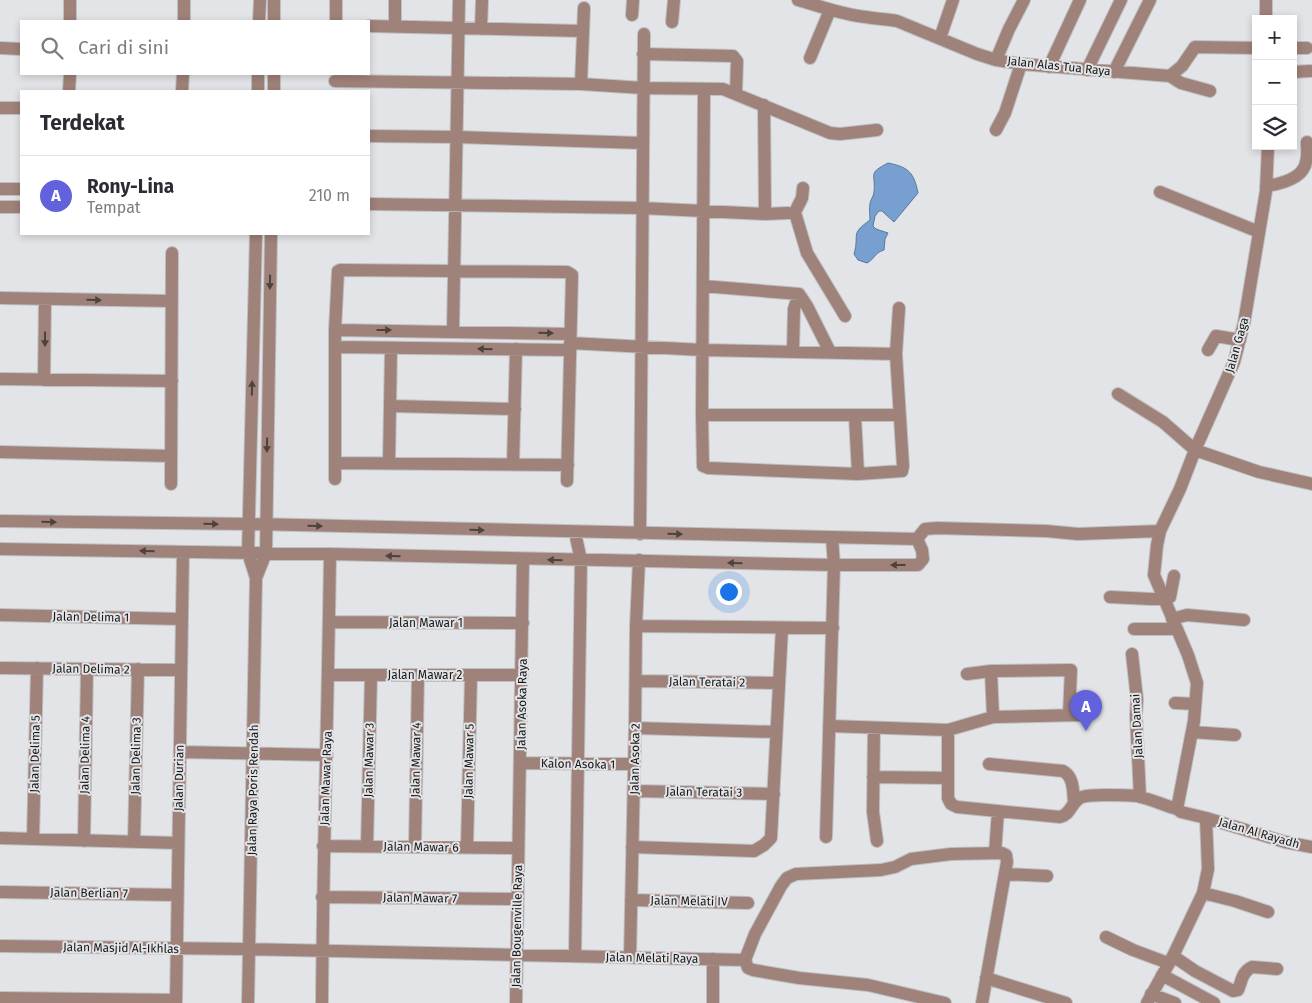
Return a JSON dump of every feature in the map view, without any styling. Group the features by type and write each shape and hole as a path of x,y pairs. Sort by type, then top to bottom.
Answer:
{"street":[{"path":"70,0 70,20"},
{"path":"184,0 184,20"},
{"path":"259,20 260,0"},
{"path":"274,0 274,20"},
{"path":"336,0 336,20"},
{"path":"395,0 395,27"},
{"path":"453,331 459,0"},
{"path":"481,29 482,0"},
{"path":"632,15 633,0"},
{"path":"672,22 674,0"},
{"path":"940,38 953,0"},
{"path":"996,60 1008,29 1024,0"},
{"path":"1050,67 1080,0"},
{"path":"1087,70 1121,0"},
{"path":"1114,72 1150,0"},
{"path":"1266,0 1266,15"},
{"name":"Jalan Alas Tua Raya","path":"806,1 830,10 866,18 886,18 897,21 996,60 1050,67 1170,76"},
{"path":"581,84 584,8"},
{"path":"810,58 830,10"},
{"path":"370,26 583,31"},
{"path":"640,534 640,346 644,34"},
{"path":"1210,91 1181,83 1170,76 1182,66 1195,47 1252,48"},
{"path":"0,48 20,49"},
{"path":"1297,48 1307,48"},
{"path":"643,54 733,56 737,61 736,93"},
{"path":"996,130 1005,113 1021,64"},
{"path":"1297,72 1310,71"},
{"path":"70,75 70,90"},
{"path":"182,75 182,90"},
{"path":"258,75 258,90"},
{"path":"274,75 274,90"},
{"path":"335,82 458,82 581,84 643,88 723,88 830,133 848,134 877,130"},
{"path":"704,88 702,211 703,466 858,474 903,470 896,354 899,308"},
{"path":"764,105 765,214"},
{"path":"0,108 20,108"},
{"path":"370,136 642,143"},
{"path":"1266,186 1277,185 1301,173 1306,164 1307,142"},
{"name":"Jalan Gaga","path":"1178,809 1192,732 1196,680 1163,599 1154,570 1160,531 1234,362 1240,340 1266,186 1268,150"},
{"path":"793,213 802,198 803,188"},
{"path":"0,189 20,189"},
{"path":"1160,192 1259,232"},
{"path":"370,204 642,208 765,214 793,213"},
{"path":"0,206 20,207"},
{"path":"793,213 807,253 845,316"},
{"name":"Jalan Raya Poris Rendah","path":"248,1003 246,949 254,754 256,578 248,553 256,235"},
{"path":"266,553 271,235"},
{"path":"171,484 172,253"},
{"path":"335,479 337,273 339,270 454,270 570,273 573,282 569,342 567,482"},
{"path":"702,286 799,294"},
{"path":"793,351 794,309 799,294"},
{"path":"799,294 830,352"},
{"path":"0,298 172,301"},
{"path":"44,380 45,299"},
{"path":"335,330 453,331 569,342 702,350 896,354"},
{"path":"1208,350 1216,336 1240,340"},
{"path":"335,347 516,349 569,342"},
{"path":"389,463 390,348"},
{"path":"513,464 516,349"},
{"path":"0,379 172,381"},
{"path":"1118,394 1163,422 1195,450 1259,472 1312,484"},
{"path":"390,406 515,409"},
{"path":"702,415 899,415"},
{"path":"855,416 858,474"},
{"path":"0,452 171,456"},
{"path":"335,463 568,465"},
{"path":"0,521 249,524 575,533 917,539"},
{"path":"917,539 925,529 937,528 1046,531 1078,534 1160,531"},
{"path":"575,533 581,560 575,956"},
{"path":"826,836 826,782 833,628 834,565 832,538"},
{"path":"0,549 918,565 923,559 922,550 917,539"},
{"name":"Jalan Durian","path":"176,1001 183,552"},
{"name":"Jalan Raya Poris Rendah","path":"256,578 266,553"},
{"name":"Jalan Mawar Raya","path":"322,1003 322,897 327,755 330,554"},
{"name":"Jalan Asoka Raya","path":"518,848 521,763 523,559"},
{"name":"Jalan Asoka 2","path":"630,958 636,626 639,560"},
{"path":"1110,597 1163,599 1170,597 1174,576"},
{"name":"Jalan Delima 1","path":"0,615 182,619"},
{"path":"1134,629 1174,624 1187,615 1244,620"},
{"name":"Jalan Mawar 1","path":"330,622 523,623"},
{"path":"636,626 833,628"},
{"path":"632,847 754,852 764,846 773,834 782,628"},
{"name":"Jalan Damai","path":"1132,654 1137,699 1136,716 1140,797"},
{"name":"Jalan Delima 2","path":"0,668 181,670"},
{"name":"Jalan Delima 5","path":"33,839 37,668"},
{"name":"Jalan Delima 4","path":"84,840 87,669"},
{"name":"Jalan Delima 3","path":"134,842 138,669"},
{"path":"967,674 991,671 1072,670 1069,715"},
{"path":"991,671 993,717"},
{"name":"Jalan Mawar 2","path":"328,675 522,676"},
{"name":"Jalan Mawar 3","path":"367,846 371,675"},
{"name":"Jalan Mawar 4","path":"414,846 418,675"},
{"name":"Jalan Mawar 5","path":"467,848 471,675"},
{"name":"Jalan Teratai 2","path":"636,681 779,684"},
{"path":"1175,703 1195,704"},
{"path":"829,726 948,730 993,717 1082,715"},
{"path":"635,728 776,732"},
{"path":"874,728 873,812 877,841"},
{"path":"948,730 948,798 951,804 957,807 998,811 998,853"},
{"path":"1192,732 1235,735"},
{"path":"180,752 327,755"},
{"name":"Kalon Asoka 1","path":"521,763 634,764"},
{"path":"989,764 1063,771 1069,774 1074,803"},
{"path":"873,777 947,778"},
{"name":"Jalan Teratai 3","path":"634,791 774,794"},
{"name":"Jalan Al Rayadh","path":"998,811 1060,817 1065,816 1074,803 1088,796 1118,795 1140,797 1178,809 1181,812 1285,842 1312,847"},
{"path":"1175,1003 1149,999 1171,960 1203,893 1208,869 1206,818"},
{"path":"0,838 178,843"},
{"name":"Jalan Mawar 6","path":"324,846 518,848"},
{"name":"Jalan Bougenville Raya","path":"516,1003 518,848"},
{"path":"945,1003 868,985 799,978 753,970 748,968 745,960 755,934 781,886 787,878 796,874 881,870 895,867 911,859 951,854 1005,854 1007,858 1005,874 982,1003"},
{"path":"1005,874 1048,876"},
{"name":"Jalan Berlian 7","path":"0,892 177,895"},
{"path":"1203,893 1268,912"},
{"name":"Jalan Mawar 7","path":"322,897 518,899"},
{"name":"Jalan Melati IV","path":"631,900 748,903"},
{"path":"1106,937 1133,950 1171,960 1233,991 1238,990 1245,972 1252,967 1277,969"},
{"name":"Jalan Masjid Al-Ikhlas","path":"0,946 246,949"},
{"name":"Jalan Melati Raya","path":"246,949 745,960"},
{"path":"712,1003 713,959"},
{"path":"1162,975 1214,1003"},
{"path":"986,978 1066,1003"},
{"path":"0,998 176,1001"}],"water":[{"path":"888,163 901,166 912,175 918,193 894,222 882,211 879,211 875,216 873,226 888,233 885,239 884,250 867,263 858,260 854,254 856,235 859,229 870,220 875,172"}],"place":[{"name":"Rony-Lina","path":"1086,731"}]}
